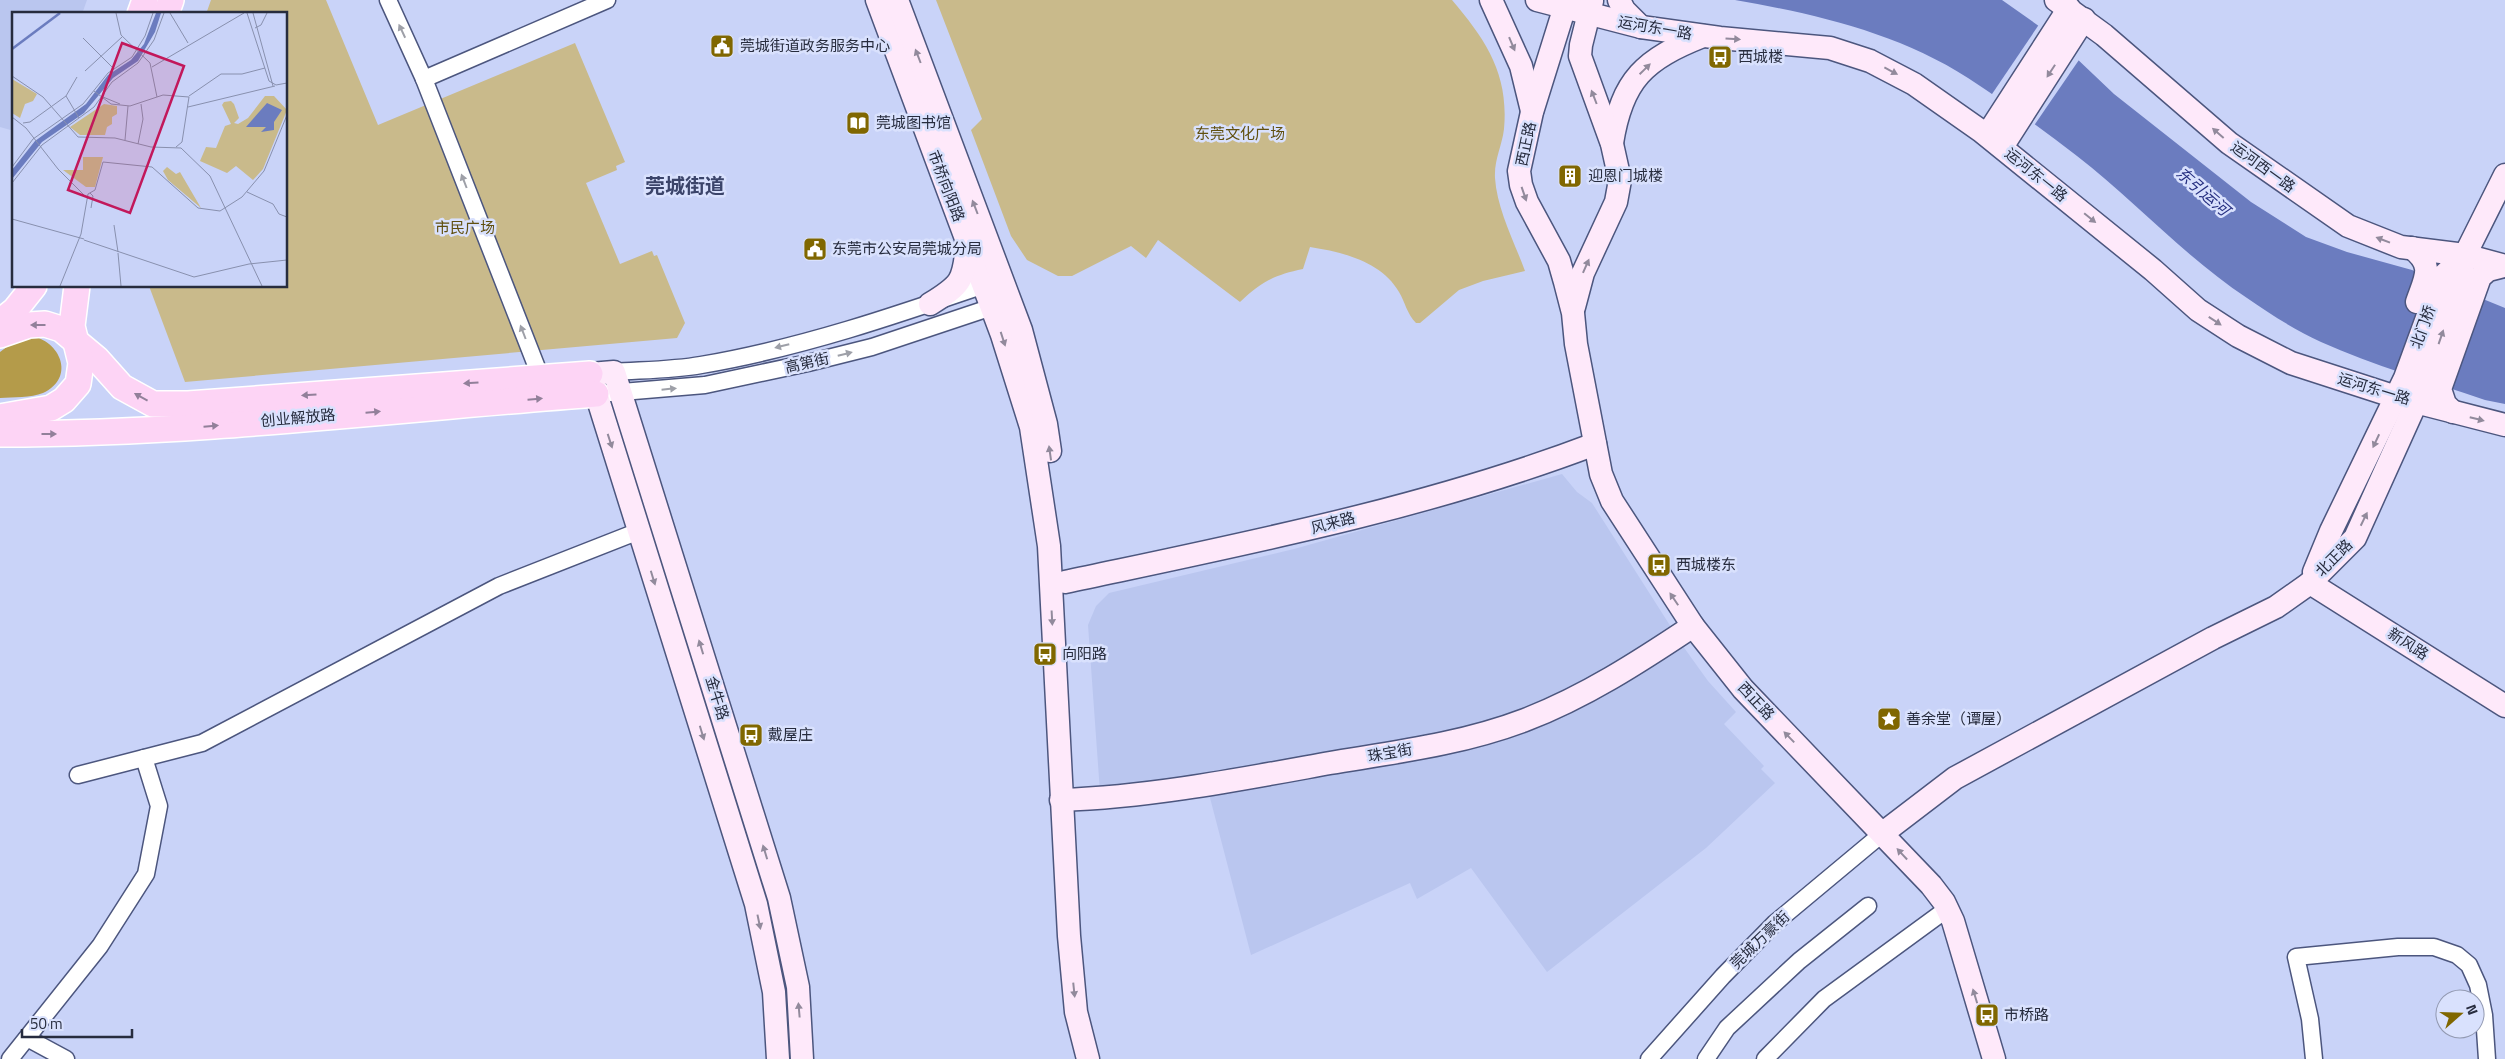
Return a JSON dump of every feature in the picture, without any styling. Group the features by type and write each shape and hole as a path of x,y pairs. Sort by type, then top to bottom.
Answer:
{"main road":[{"path":"141,12 145,0"},
{"path":"167,12 171,0"},
{"name":"市桥向阳路","path":"877,0 978,252"},
{"name":"市桥向阳路","path":"897,0 978,252"},
{"path":"1491,0 1521,66 1532,112"},
{"name":"运河东一路","path":"1538,0 1590,7 1641,27 1704,36 1830,48 1870,61 1914,84 1995,141 2153,270 2198,310 2238,336 2291,363 2368,388 2412,388 2453,412 2505,426"},
{"path":"1619,0 1624,10 1641,27"},
{"name":"西正路","path":"1566,4 1532,112 1519,170 1521,185 1527,202 1559,261 1573,313 1576,344 1601,474 1612,501 1692,626 1743,689 1931,885 1947,909 1952,921 1994,1059"},
{"name":"西正路","path":"1573,313 1577,289 1583,272 1612,213 1619,191 1619,169 1612,144 1580,56 1590,7"},
{"path":"1995,141 2073,13"},
{"name":"运河西一路","path":"2073,13 2229,143 2348,226 2401,246 2465,255 2504,266"},
{"path":"1612,144 1620,104 1638,76 1660,57 1678,46 1704,36"},
{"path":"2412,388 2450,281 2505,175"},
{"path":"2412,248 2422,256 2427,264 2450,281 2480,277 2488,270 2504,266"},
{"path":"978,252 993,282 1001,304 1031,427 1049,546 1069,799 1090,1000 1103,1059"},
{"path":"930,304 951,290 978,252"},
{"name":"北门桥","path":"2412,388 2450,281"},
{"path":"0,322 15,310 32,288"},
{"path":"0,417 51,408 64,400 78,384 81,363 72,326 77,288"},
{"path":"77,288 86,325 97,359"},
{"path":"1001,304 1021,330 1046,424 1063,543 1074,993 1076,1012 1088,1059"},
{"name":"创业解放路","path":"0,335 29,325 45,324 61,329 97,359 122,387 153,404 188,404 541,378 605,383"},
{"path":"605,383 639,531 756,904 774,992 778,1059"},
{"name":"创业解放路","path":"0,434 72,434 190,427 605,383"},
{"name":"金牛路","path":"605,383 779,898 798,987 802,1059"},
{"name":"北正路","path":"1883,833 1955,778 2213,638 2276,607 2310,583 2355,538 2412,388"},
{"name":"风来路","path":"1065,582 1292,534 1505,475 1595,444"},
{"name":"新风路","path":"2310,583 2505,706"},
{"name":"珠宝街","path":"1069,799 1216,783 1472,738 1526,720 1580,696 1648,656 1692,626"}],"street":[{"path":"388,0 424,80 541,378"},
{"path":"424,80 607,0"},
{"name":"高第街","path":"605,383 727,360 868,324 993,282"},
{"name":"高第街","path":"605,383 705,385 872,347 1001,304"},
{"path":"78,775 202,743 499,586 639,531"},
{"path":"10,1059 100,946 146,874 159,806 144,758"},
{"name":"莞城万豪街","path":"1649,1059 1723,976 1775,923 1883,833"},
{"path":"1706,1059 1727,1028 1799,961 1868,906"},
{"path":"1765,1059 1824,999 1947,909"},
{"path":"2314,1059 2310,1019 2296,956 2398,947 2434,947 2457,955 2469,965 2478,985 2484,1015 2487,1059"},
{"path":"27,1038 66,1059"}],"shaded area":[{"path":"0,0 87,0 83,12 12,12 12,130 0,127"},
{"path":"33,336 52,346 58,354 61,362 59,379 53,387 38,395 0,398 0,352 12,343"},
{"path":"1562,474 1577,492 1592,503 1685,649 1708,681 1736,712 1724,724 1764,766 1761,769 1775,783 1706,848 1547,972 1471,868 1417,899 1410,883 1251,955 1209,794 1101,806 1088,625 1096,606 1109,593 1294,549"}],"green space":[{"name":"市民广场","path":"211,0 326,0 378,125 575,43 625,162 616,166 617,170 586,183 620,264 652,251 654,256 657,255 685,323 677,338 185,382 150,288 288,288 288,12 207,12"},
{"name":"东莞文化广场","path":"936,0 1452,0 1485,44 1499,75 1505,109 1504,129 1495,171 1496,190 1502,213 1525,271 1483,281 1459,290 1420,323 1416,323 1408,312 1399,292 1391,281 1371,265 1347,255 1310,247 1303,269 1268,280 1240,302 1158,240 1146,258 1131,246 1072,276 1058,276 1027,260 1011,236 971,130 982,119"}],"water":[{"name":"东引运河","path":"1735,0 2002,0 2053,36 2114,94 2251,202 2306,237 2347,252 2412,270 2505,308 2505,404 2485,400 2361,359 2321,342 2283,322 2202,265 2098,173 2064,146 1996,97 1941,62 1885,37 1855,27"}],"pier":[{"path":"2040,23 2081,57 2033,127 1990,97"}],"place":[{"name":"莞城街道政务服务中心","path":"722,46"},
{"name":"西城楼","path":"1720,57"},
{"name":"莞城图书馆","path":"858,123"},
{"name":"迎恩门城楼","path":"1570,176"},
{"name":"东莞市公安局莞城分局","path":"815,249"},
{"name":"西城楼东","path":"1659,565"},
{"name":"向阳路","path":"1045,654"},
{"name":"善余堂（谭屋）","path":"1889,719"},
{"name":"戴屋庄","path":"751,735"},
{"name":"市桥路","path":"1987,1015"}],"district":[{"name":"莞城街道","path":"685,186"}]}
